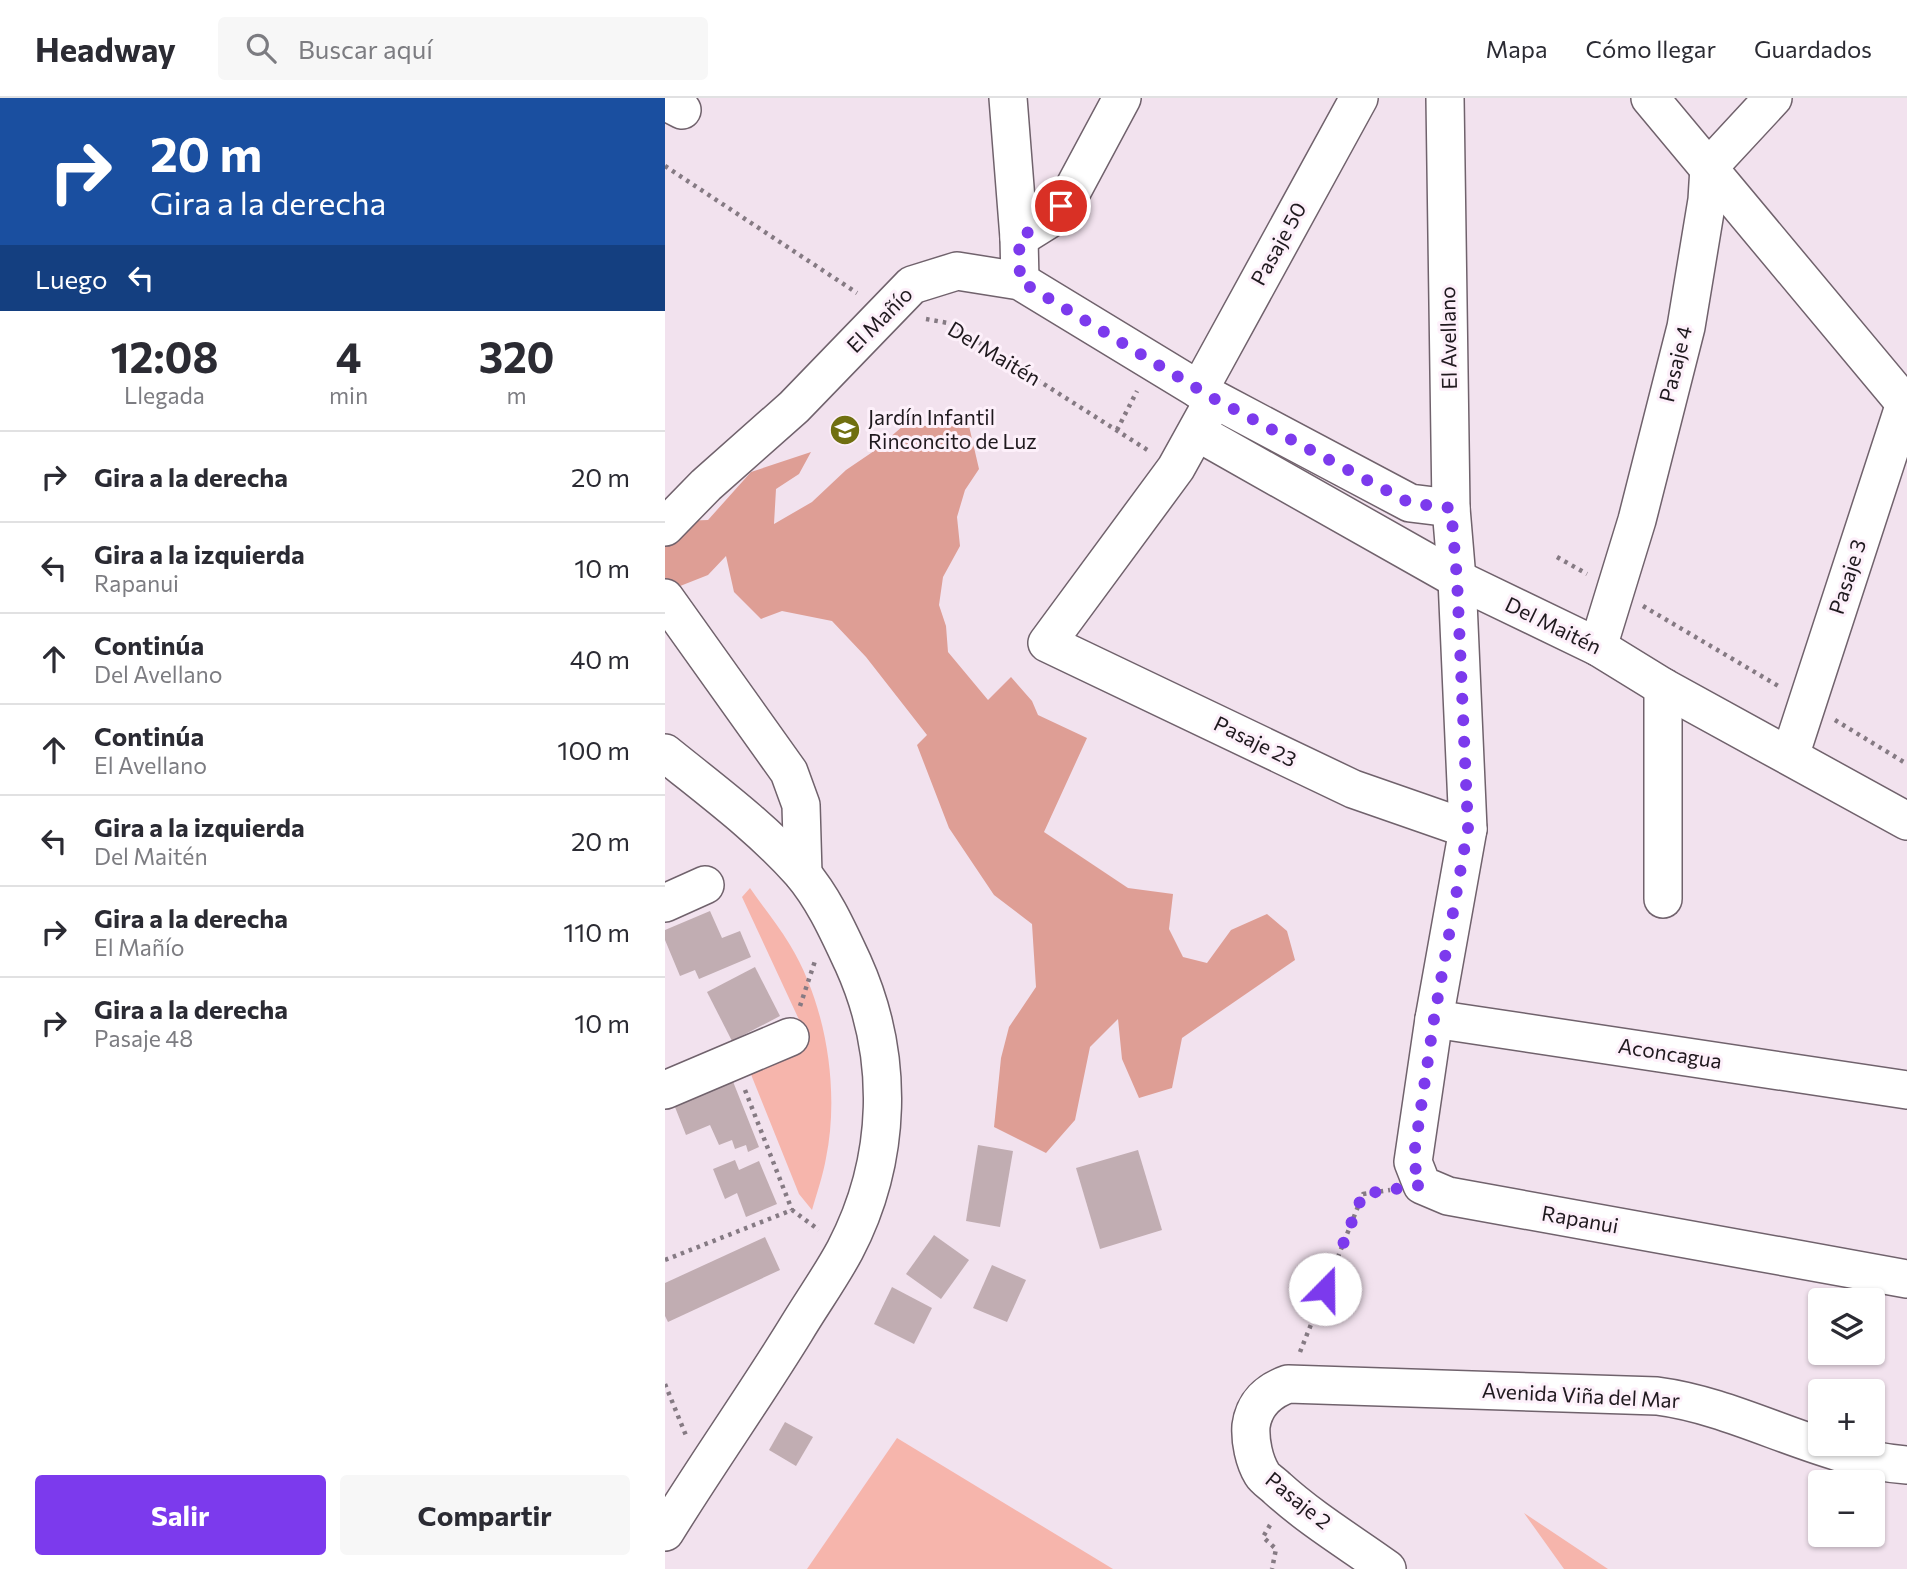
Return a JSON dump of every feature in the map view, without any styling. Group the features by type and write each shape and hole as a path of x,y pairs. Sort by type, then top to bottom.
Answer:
{"street":[{"path":"1009,98 1020,281 1206,394 1410,503 1451,508"},
{"path":"1019,238 1051,218 1070,195 1122,98"},
{"name":"Pasaje 50","path":"1047,643 1176,468 1197,432 1206,394 1359,98"},
{"name":"El Avellano","path":"1434,1019 1468,828 1457,579 1451,508 1445,98"},
{"path":"1650,98 1906,402"},
{"path":"1709,167 1773,98"},
{"name":"Pasaje 4","path":"1598,647 1637,520 1686,327 1707,200 1709,167"},
{"name":"El Mañío","path":"665,527 706,485 794,407 912,285 957,271 1020,281"},
{"name":"Pasaje 3","path":"1790,757 1906,402"},
{"name":"Del Maitén","path":"1197,432 1457,579 1598,647 1663,687 1907,821"},
{"path":"665,598 789,772 801,805 803,874"},
{"name":"Pasaje 23","path":"1047,643 1353,789 1468,828"},
{"path":"1663,687 1663,899"},
{"path":"665,753 775,844 803,874 831,914 866,992 881,1053 883,1125 870,1189 845,1249 665,1532"},
{"path":"665,903 705,885"},
{"path":"1422,1185 1413,1162 1434,1019"},
{"name":"Aconcagua","path":"1434,1019 1907,1090"},
{"path":"665,1090 790,1037"},
{"name":"Rapanui","path":"1422,1185 1448,1196 1907,1279"},
{"name":"Avenida Viña del Mar","path":"1288,1384 1657,1396 1687,1400 1845,1453 1907,1465"},
{"name":"Pasaje 2","path":"1288,1384 1265,1396 1252,1419 1250,1435 1262,1474 1287,1498 1387,1569"}],"path":[{"name":"Del Maitén","path":"665,166 886,313 949,323 1176,468"},
{"path":"1117,430 1152,362"},
{"path":"1557,556 1907,764"},
{"path":"790,1037 831,914"},
{"path":"734,1062 792,1210 845,1249"},
{"path":"1288,1384 1363,1194 1422,1185"},
{"path":"665,1260 792,1210"},
{"path":"665,1384 701,1473"},
{"path":"1272,1569 1276,1549 1263,1537 1287,1498"}],"shaded area":[{"path":"903,426 969,426 979,469 965,490 957,517 960,546 943,577 939,605 946,626 948,652 988,700 1011,677 1032,701 1038,715 1087,738 1044,832 1128,888 1173,894 1169,929 1183,957 1207,963 1231,930 1267,914 1287,931 1295,960 1182,1038 1172,1088 1139,1098 1122,1059 1118,1019 1090,1047 1075,1120 1046,1153 994,1127 1001,1058 1009,1027 1036,987 1032,924 994,895 949,828 917,745 927,735 866,657 832,621 782,611 761,619 734,592 726,556 708,575 665,592 665,537 681,521 708,520 751,472 811,452 799,474 776,489 774,524 812,502 846,470"},
{"path":"750,888 802,968 813,994 827,1048 830,1132 825,1164 812,1210 799,1194 748,1067 808,1039 742,897"},
{"path":"897,1438 1113,1569 807,1569"},
{"path":"1524,1513 1608,1569 1564,1569"}],"building":[{"path":"710,911 722,938 740,931 751,957 699,979 695,970 680,976 665,940 665,930"},
{"path":"755,967 780,1016 732,1041 707,992"},
{"path":"732,1079 759,1147 748,1152 746,1145 735,1149 732,1140 719,1145 710,1125 686,1135 673,1102"},
{"path":"978,1145 1013,1151 1000,1227 966,1221"},
{"path":"1138,1150 1162,1230 1100,1249 1076,1168"},
{"path":"735,1160 739,1170 759,1161 777,1204 746,1217 737,1193 725,1199 713,1169"},
{"path":"934,1235 969,1260 941,1299 906,1274"},
{"path":"765,1237 780,1270 668,1322 665,1316 665,1283"},
{"path":"992,1265 1026,1280 1007,1322 973,1308"},
{"path":"892,1287 932,1308 914,1344 874,1324"},
{"path":"785,1422 813,1437 796,1466 769,1450"}],"place":[{"name":"Jardín Infantil Rinconcito de Luz","path":"845,430"}],"route":[{"path":"1061,206 1051,218 1019,238 1020,281 1213,398 1410,503 1451,508 1457,579 1468,828 1434,1019 1413,1162 1422,1185 1363,1194 1325,1289"}]}
